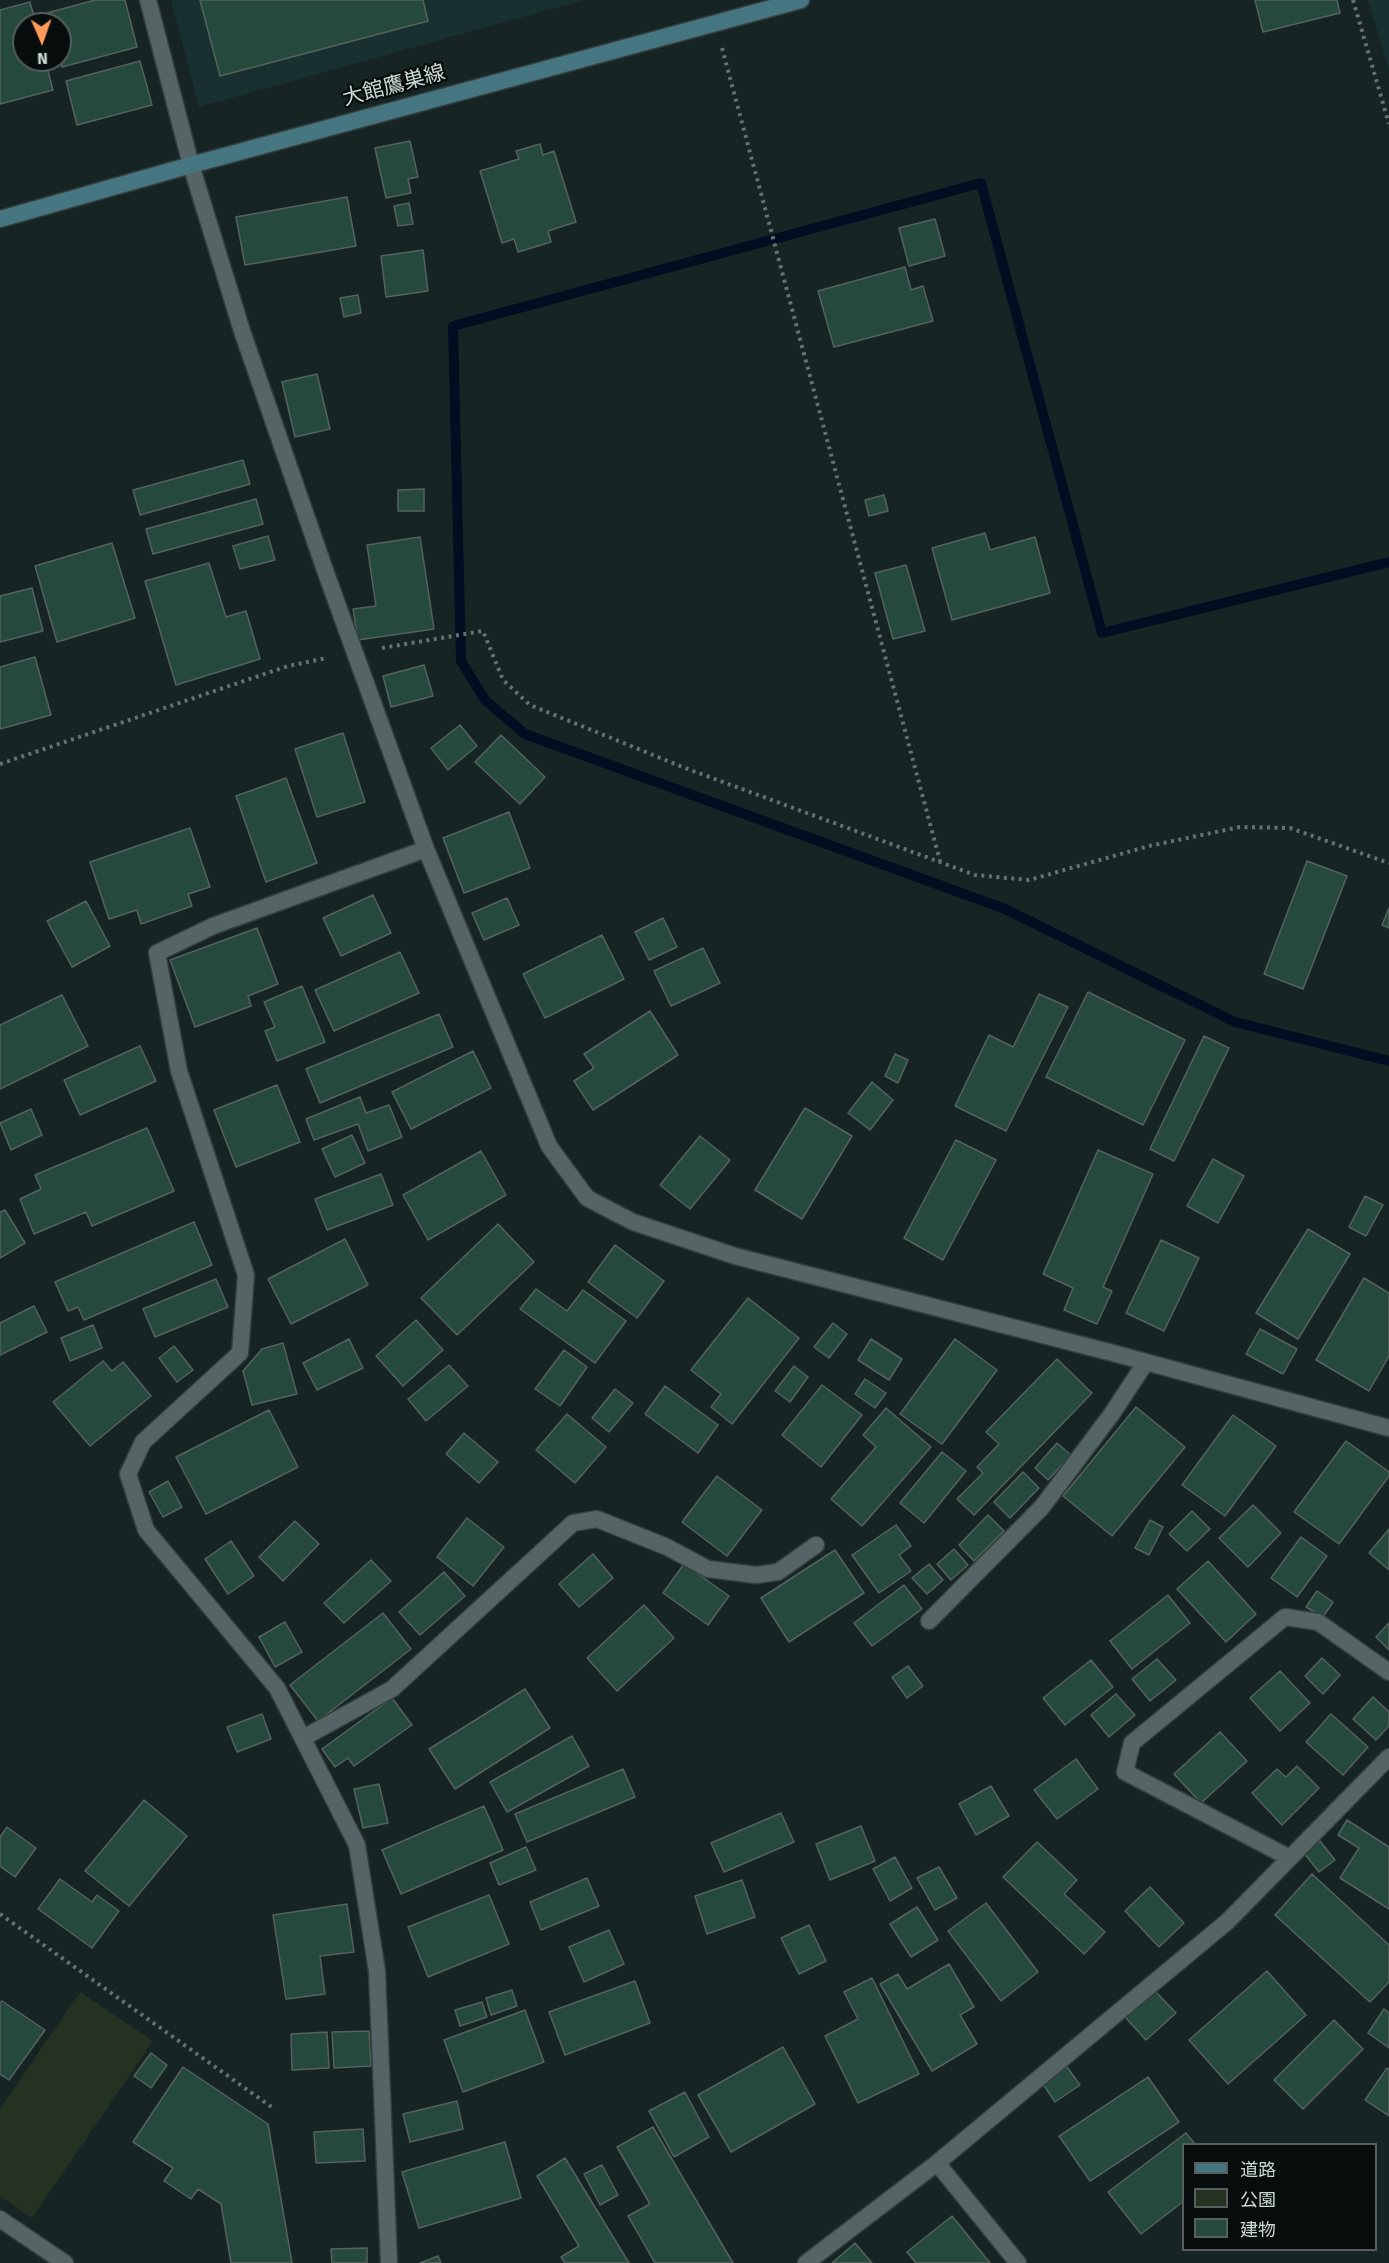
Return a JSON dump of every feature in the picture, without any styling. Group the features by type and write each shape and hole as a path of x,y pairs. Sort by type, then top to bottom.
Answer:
{"main road":[{"name":"大館鷹巣線","path":"0,219 801,0"}],"street":[{"path":"148,0 191,165 242,331 426,849 549,1146 587,1198 633,1222 735,1256 1146,1362 1389,1428"},
{"path":"389,2263 377,1971 357,1845 277,1688 146,1530 128,1474 143,1442 240,1353 246,1275 179,1071 157,952 213,926 426,849"},
{"path":"928,1621 1042,1507 1111,1415 1146,1362"},
{"path":"303,1738 392,1689 573,1523 597,1519 667,1547 708,1569 756,1575 778,1572 816,1545"},
{"path":"1290,1858 1125,1772 1132,1743 1285,1617 1318,1622 1389,1672"},
{"path":"806,2263 937,2163 1228,1921 1389,1757"},
{"path":"937,2163 1018,2263"},
{"path":"0,2219 65,2263"}],"path":[{"path":"1353,0 1389,124"},
{"path":"716,23 940,861"},
{"path":"0,764 288,666 483,631 503,680 530,705 685,768 975,875 1029,880 1149,846 1240,828 1290,828 1389,862"},
{"path":"0,1914 273,2108"}],"shaded area":[{"path":"171,0 584,0 199,107"},
{"path":"1368,0 1389,0 1389,70"}],"green space":[{"path":"80,1992 153,2041 32,2218 0,2196 0,2109"}],"building":[{"path":"95,0 125,0 137,47 72,64 72,12 51,12"},
{"path":"200,0 423,0 428,21 220,76"},
{"path":"1255,0 1337,0 1340,13 1263,32"},
{"path":"30,2 33,12 12,12 12,72 48,72 53,90 0,104 0,10"},
{"path":"140,61 152,105 77,125 66,81"},
{"path":"410,141 418,177 408,179 411,193 386,198 375,148"},
{"path":"540,144 543,155 554,151 576,222 548,231 551,242 518,252 514,239 502,243 480,171 519,159 516,151"},
{"path":"347,197 356,246 245,265 236,217"},
{"path":"409,203 413,224 398,226 394,206"},
{"path":"935,219 945,256 909,266 899,228"},
{"path":"423,250 428,291 386,297 381,256"},
{"path":"905,267 911,290 923,286 933,321 834,347 818,291"},
{"path":"358,295 361,313 344,317 340,298"},
{"path":"317,374 330,429 295,437 282,382"},
{"path":"243,460 250,484 140,515 133,490"},
{"path":"424,489 424,511 398,511 398,490"},
{"path":"884,495 888,511 869,516 865,500"},
{"path":"256,499 263,524 153,554 146,529"},
{"path":"985,533 990,550 1035,537 1050,593 952,620 932,548"},
{"path":"268,536 275,560 240,569 233,546"},
{"path":"420,537 434,629 358,640 353,609 376,606 367,545"},
{"path":"112,543 135,618 57,642 35,566"},
{"path":"209,563 226,617 246,611 260,659 176,685 145,581"},
{"path":"906,565 925,631 893,639 875,573"},
{"path":"32,588 43,631 0,642 0,596"},
{"path":"35,657 51,715 0,729 0,667"},
{"path":"424,665 433,696 391,707 383,676"},
{"path":"460,725 477,746 448,770 431,748"},
{"path":"343,733 365,802 317,817 295,749"},
{"path":"501,735 545,777 520,804 475,762"},
{"path":"286,778 317,863 266,882 236,796"},
{"path":"509,812 530,868 464,893 443,838"},
{"path":"190,828 210,887 188,894 192,906 141,924 137,910 109,919 90,862"},
{"path":"1307,861 1347,876 1303,989 1264,974"},
{"path":"373,895 391,933 341,956 323,918"},
{"path":"507,898 519,925 484,940 472,913"},
{"path":"86,901 110,946 72,967 47,921"},
{"path":"1389,908 1389,928 1382,925"},
{"path":"663,918 677,947 649,960 635,932"},
{"path":"257,928 278,984 248,996 251,1006 195,1027 170,960"},
{"path":"602,935 624,979 545,1018 523,974"},
{"path":"703,948 720,983 671,1006 654,971"},
{"path":"400,952 419,993 334,1031 315,990"},
{"path":"302,986 325,1042 277,1061 265,1031 275,1027 264,1002"},
{"path":"1088,992 1185,1040 1143,1125 1046,1077"},
{"path":"1039,994 1068,1007 1006,1131 955,1106 989,1035 1013,1047"},
{"path":"62,995 88,1046 0,1089 0,1025"},
{"path":"650,1011 678,1055 593,1110 574,1081 594,1068 584,1054"},
{"path":"439,1014 453,1047 320,1103 306,1069"},
{"path":"1204,1036 1229,1048 1174,1161 1150,1149"},
{"path":"140,1046 156,1081 80,1115 64,1080"},
{"path":"473,1051 491,1088 411,1129 392,1092"},
{"path":"895,1054 908,1060 898,1083 885,1076"},
{"path":"872,1082 893,1100 870,1130 848,1113"},
{"path":"277,1085 300,1142 236,1167 214,1110"},
{"path":"360,1097 366,1113 389,1105 402,1137 368,1151 358,1124 314,1140 306,1119"},
{"path":"805,1108 852,1136 802,1219 755,1190"},
{"path":"31,1109 42,1135 11,1150 0,1123"},
{"path":"147,1128 174,1191 92,1226 86,1212 34,1234 20,1199 41,1189 35,1175"},
{"path":"352,1135 365,1163 335,1177 322,1149"},
{"path":"700,1136 730,1160 690,1209 660,1185"},
{"path":"956,1140 996,1160 943,1260 904,1238"},
{"path":"1098,1150 1153,1174 1103,1287 1112,1291 1097,1324 1064,1310 1073,1288 1043,1274"},
{"path":"481,1151 506,1195 428,1240 403,1195"},
{"path":"1213,1159 1244,1176 1218,1223 1187,1206"},
{"path":"381,1174 393,1205 327,1230 315,1199"},
{"path":"1365,1196 1383,1205 1366,1236 1349,1227"},
{"path":"5,1210 25,1243 0,1258 0,1212"},
{"path":"194,1222 212,1265 84,1320 78,1307 68,1311 55,1282"},
{"path":"498,1224 534,1262 457,1335 421,1298"},
{"path":"1308,1229 1350,1254 1298,1339 1256,1313"},
{"path":"345,1239 368,1285 291,1324 268,1279"},
{"path":"1161,1240 1199,1258 1164,1331 1126,1313"},
{"path":"615,1245 664,1281 637,1318 588,1282"},
{"path":"1364,1278 1389,1293 1389,1356 1369,1391 1316,1360"},
{"path":"216,1279 228,1307 155,1337 143,1309"},
{"path":"536,1289 567,1311 583,1290 626,1321 595,1363 520,1309"},
{"path":"748,1298 799,1338 732,1424 711,1407 721,1394 691,1370"},
{"path":"34,1306 47,1332 0,1355 0,1323"},
{"path":"416,1320 443,1350 403,1386 376,1356"},
{"path":"833,1323 847,1334 829,1358 814,1347"},
{"path":"93,1325 102,1348 70,1361 61,1338"},
{"path":"1260,1329 1297,1349 1283,1374 1246,1354"},
{"path":"349,1339 363,1368 317,1390 303,1363"},
{"path":"871,1339 902,1359 889,1380 858,1360"},
{"path":"955,1339 997,1370 942,1444 900,1414"},
{"path":"283,1343 297,1394 252,1405 243,1371 262,1349"},
{"path":"174,1346 193,1370 177,1382 159,1358"},
{"path":"564,1350 587,1367 560,1406 535,1389"},
{"path":"1057,1359 1092,1393 974,1515 957,1499 983,1473 977,1467 999,1444 986,1432"},
{"path":"103,1361 112,1371 123,1362 151,1396 90,1446 53,1402"},
{"path":"449,1365 468,1386 426,1421 408,1399"},
{"path":"794,1366 808,1377 790,1402 775,1391"},
{"path":"865,1379 886,1393 875,1408 855,1394"},
{"path":"822,1385 862,1415 821,1467 782,1435"},
{"path":"665,1386 718,1425 698,1453 645,1414"},
{"path":"615,1389 633,1403 609,1432 592,1418"},
{"path":"1136,1407 1185,1447 1112,1536 1063,1496"},
{"path":"886,1408 931,1447 862,1526 831,1499 876,1447 863,1435"},
{"path":"269,1410 298,1467 206,1514 176,1457"},
{"path":"567,1414 606,1447 575,1483 536,1450"},
{"path":"1233,1415 1276,1446 1225,1516 1182,1485"},
{"path":"464,1433 498,1462 479,1483 446,1454"},
{"path":"1346,1441 1389,1472 1389,1476 1339,1544 1294,1512"},
{"path":"1057,1443 1071,1455 1048,1480 1035,1468"},
{"path":"942,1452 966,1471 924,1523 900,1503"},
{"path":"1023,1472 1039,1488 1010,1518 994,1502"},
{"path":"717,1476 762,1510 727,1556 682,1522"},
{"path":"168,1481 182,1507 163,1517 149,1492"},
{"path":"1253,1505 1281,1533 1248,1567 1219,1538"},
{"path":"1192,1511 1210,1529 1187,1551 1169,1534"},
{"path":"988,1515 1004,1531 974,1561 959,1545"},
{"path":"467,1518 504,1547 473,1586 437,1557"},
{"path":"1150,1520 1163,1527 1149,1555 1135,1548"},
{"path":"295,1521 319,1544 283,1581 259,1557"},
{"path":"896,1525 911,1546 899,1555 911,1571 879,1593 852,1555"},
{"path":"1389,1529 1389,1570 1369,1553"},
{"path":"1301,1537 1327,1556 1297,1597 1271,1578"},
{"path":"231,1541 254,1576 228,1594 205,1559"},
{"path":"954,1549 968,1565 951,1580 937,1564"},
{"path":"835,1550 864,1593 789,1642 761,1598"},
{"path":"593,1554 613,1578 579,1607 559,1584"},
{"path":"371,1560 391,1581 344,1623 324,1603"},
{"path":"1208,1561 1256,1614 1226,1642 1177,1589"},
{"path":"684,1564 729,1596 708,1625 663,1593"},
{"path":"929,1564 943,1580 927,1594 912,1578"},
{"path":"444,1572 465,1596 420,1635 399,1612"},
{"path":"904,1585 922,1609 872,1646 854,1623"},
{"path":"1317,1591 1333,1602 1323,1617 1306,1607"},
{"path":"1168,1595 1190,1623 1132,1669 1110,1641"},
{"path":"644,1605 674,1638 617,1691 587,1658"},
{"path":"383,1613 411,1649 318,1721 290,1685"},
{"path":"285,1622 302,1652 275,1667 259,1637"},
{"path":"1389,1623 1389,1650 1376,1637"},
{"path":"1322,1658 1340,1675 1323,1694 1305,1676"},
{"path":"1157,1659 1176,1680 1150,1701 1132,1679"},
{"path":"1091,1660 1113,1687 1065,1725 1043,1698"},
{"path":"908,1666 923,1686 907,1698 892,1677"},
{"path":"1280,1671 1310,1703 1280,1731 1250,1698"},
{"path":"525,1689 550,1728 455,1789 429,1749"},
{"path":"1116,1694 1135,1715 1109,1737 1091,1715"},
{"path":"1373,1697 1389,1712 1389,1726 1376,1740 1353,1719"},
{"path":"392,1698 412,1725 354,1766 348,1758 335,1767 322,1749"},
{"path":"262,1714 271,1739 237,1752 227,1727"},
{"path":"1331,1714 1368,1747 1343,1775 1306,1742"},
{"path":"1220,1732 1247,1761 1201,1803 1174,1774"},
{"path":"572,1736 589,1766 507,1812 490,1782"},
{"path":"1076,1759 1098,1789 1057,1819 1034,1790"},
{"path":"1297,1766 1319,1788 1282,1825 1252,1793 1277,1769 1286,1777"},
{"path":"623,1769 635,1797 527,1842 515,1814"},
{"path":"379,1784 388,1823 363,1828 354,1789"},
{"path":"991,1786 1009,1816 976,1835 959,1804"},
{"path":"144,1800 187,1836 129,1906 85,1871"},
{"path":"484,1806 503,1850 401,1894 382,1850"},
{"path":"781,1813 794,1842 724,1872 711,1843"},
{"path":"1347,1820 1389,1847 1389,1909 1340,1878 1359,1848 1338,1835"},
{"path":"861,1826 875,1861 830,1880 816,1844"},
{"path":"7,1827 36,1848 15,1877 0,1866 0,1837"},
{"path":"1320,1841 1335,1860 1319,1872 1304,1853"},
{"path":"1037,1842 1077,1880 1064,1894 1105,1932 1084,1954 1003,1877"},
{"path":"526,1847 536,1870 499,1885 490,1863"},
{"path":"895,1857 912,1888 890,1901 873,1869"},
{"path":"939,1867 957,1898 935,1910 917,1878"},
{"path":"1312,1874 1389,1945 1389,1982 1370,2002 1275,1915"},
{"path":"587,1878 599,1906 541,1930 530,1902"},
{"path":"60,1879 92,1902 97,1895 119,1911 92,1948 38,1909"},
{"path":"742,1880 755,1917 707,1934 695,1896"},
{"path":"1150,1887 1184,1923 1159,1947 1125,1911"},
{"path":"489,1895 509,1944 428,1977 408,1927"},
{"path":"986,1903 1038,1972 1001,2001 948,1931"},
{"path":"347,1904 354,1952 320,1956 325,1994 286,1999 273,1915"},
{"path":"917,1907 938,1940 911,1957 890,1924"},
{"path":"809,1925 826,1961 799,1974 781,1938"},
{"path":"609,1930 624,1964 584,1982 569,1947"},
{"path":"949,1964 974,2007 960,2015 977,2044 932,2071 880,1984 898,1974 907,1989"},
{"path":"1267,1971 1306,2015 1228,2084 1189,2040"},
{"path":"872,1978 919,2074 858,2103 825,2036 858,2019 844,1992"},
{"path":"635,1981 650,2023 565,2055 549,2012"},
{"path":"1153,1989 1176,2013 1146,2040 1124,2016"},
{"path":"512,1990 517,2006 491,2015 486,1998"},
{"path":"2,2001 45,2030 9,2080 0,2074 0,2003"},
{"path":"482,2002 487,2017 460,2026 455,2010"},
{"path":"1384,2009 1389,2013 1389,2048 1368,2033"},
{"path":"525,2010 544,2062 463,2092 444,2040"},
{"path":"1334,2020 1363,2049 1303,2109 1274,2080"},
{"path":"369,2031 371,2066 334,2068 332,2032"},
{"path":"327,2032 329,2068 292,2070 291,2034"},
{"path":"783,2047 815,2104 731,2152 698,2095"},
{"path":"151,2053 167,2065 151,2088 134,2076"},
{"path":"183,2067 268,2124 292,2263 231,2263 221,2204 198,2189 191,2199 164,2181 173,2168 133,2142"},
{"path":"1067,2067 1080,2085 1055,2102 1043,2084"},
{"path":"1387,2068 1389,2069 1389,2116 1365,2100"},
{"path":"1148,2077 1179,2122 1090,2181 1059,2136"},
{"path":"685,2092 709,2137 674,2157 649,2111"},
{"path":"457,2101 463,2129 410,2142 403,2114"},
{"path":"653,2127 733,2263 655,2263 628,2216 650,2204 617,2147"},
{"path":"363,2129 365,2161 316,2163 314,2132"},
{"path":"1186,2133 1194,2143 1182,2143 1182,2203 1141,2234 1108,2192"},
{"path":"505,2142 521,2198 419,2228 402,2172"},
{"path":"565,2158 629,2263 565,2263 561,2257 579,2246 537,2176"},
{"path":"602,2165 618,2195 600,2205 584,2174"},
{"path":"952,2216 990,2263 916,2263 907,2252"},
{"path":"855,2243 872,2263 832,2263"},
{"path":"367,2248 367,2263 332,2263 331,2249"},
{"path":"438,2256 441,2263 420,2263"}],"waterway":[{"path":"1389,562 1102,633 981,183 453,326 461,661 485,700 525,734 1005,909 1235,1022 1389,1061"}]}
